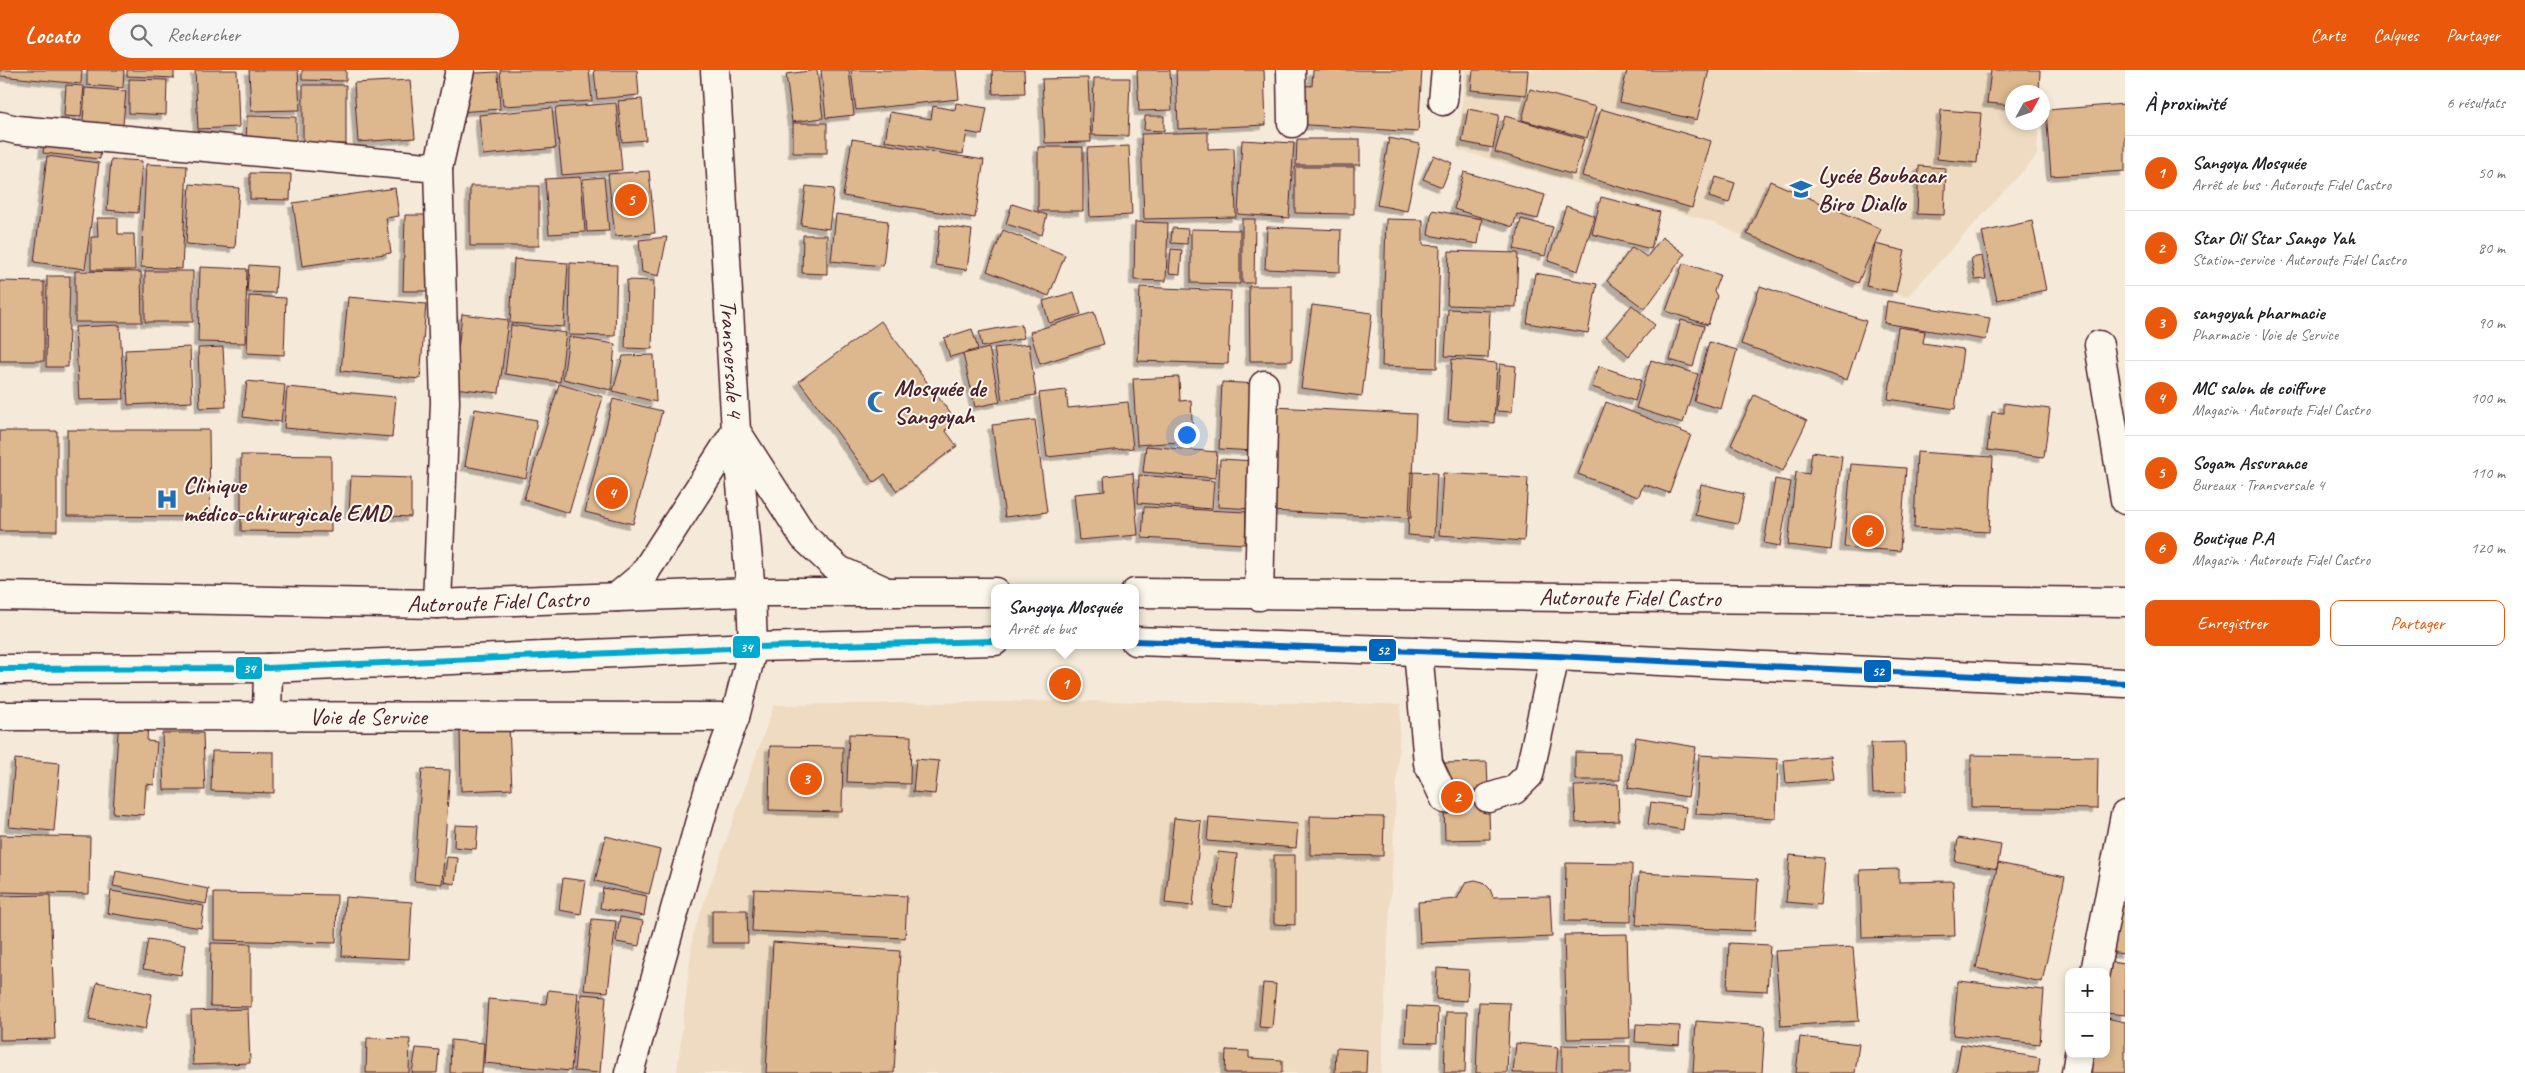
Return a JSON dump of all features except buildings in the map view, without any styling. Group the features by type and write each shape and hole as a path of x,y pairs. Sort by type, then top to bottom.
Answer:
{"main road":[{"path":"437,604 445,402 438,168 460,70"},
{"name":"Transversale 4","path":"629,1073 710,785 735,717 753,647 751,592 736,431 715,70"},
{"path":"1291,70 1292,123"},
{"path":"1443,101 1446,70"},
{"path":"0,126 17,130 438,168"},
{"path":"2099,345 2125,500"},
{"path":"1259,596 1264,385"},
{"path":"617,597 643,575 736,431 804,538 839,570 889,593"},
{"name":"Autoroute Fidel Castro","path":"0,596 437,604 751,592 991,592"},
{"name":"Autoroute Fidel Castro","path":"1139,593 1259,596 2125,602"},
{"path":"0,669 268,668 753,647 991,641"},
{"path":"1139,641 1555,656 2125,683"},
{"path":"1418,651 1428,763 1445,798"},
{"path":"1488,798 1514,790 1529,775 1555,656"},
{"path":"267,716 268,668"},
{"name":"Voie de Service","path":"0,716 735,717"},
{"path":"2096,968 2125,815"},
{"path":"2076,1073 2078,1058"}],"shaded area":[{"name":"Lycée Boubacar Biro Diallo","path":"1465,70 2041,70 2040,85 2005,85 2005,130 2039,130 2037,156 1907,297 1856,286 1709,221 1458,150"},
{"path":"1064,701 1401,704 1381,1073 677,1073 693,934 774,705"}],"tunnel":[{"path":"1445,799 1488,798"}],"transit line":[{"name":"34","path":"0,669 268,668 753,647 991,641"},
{"name":"52","path":"1139,641 1555,656 2125,683"}],"place":[{"name":"Lycée Boubacar Biro Diallo","path":"1801,189"},
{"name":"Sogam Assurance","path":"631,200"},
{"name":"Mosquée de Sangoyah","path":"878,402"},
{"name":"MC salon de coiffure","path":"612,493"},
{"name":"Clinique médico-chirurgicale EMD","path":"167,499"},
{"name":"Boutique P.A","path":"1868,531"},
{"name":"Sangoya Mosquée","path":"1065,684"},
{"name":"sangoyah pharmacie","path":"806,779"},
{"name":"Star Oil Star Sango Yah","path":"1457,797"}]}
